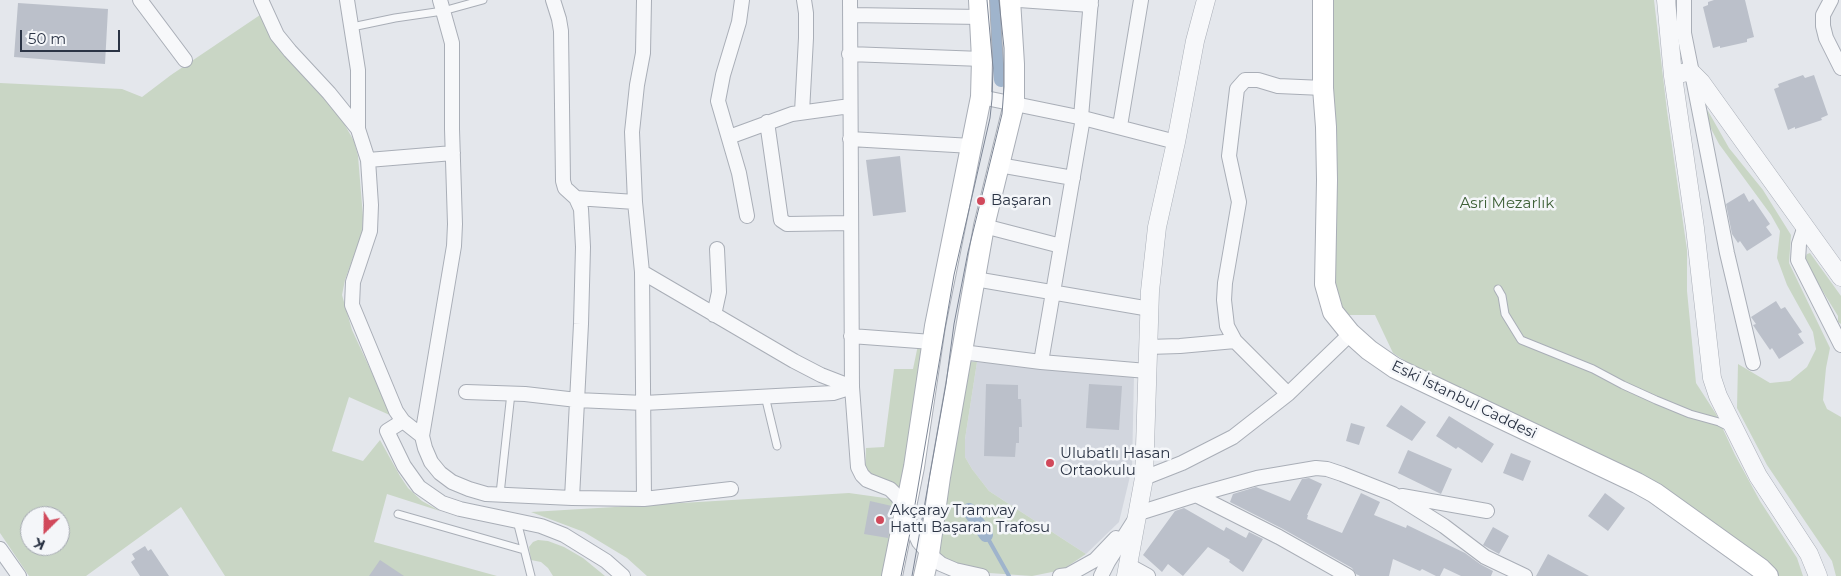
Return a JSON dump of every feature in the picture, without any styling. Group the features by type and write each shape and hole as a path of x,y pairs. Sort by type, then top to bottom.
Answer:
{"main road":[{"path":"892,576 905,512 932,342 972,146 998,100 1014,64 1010,0"},
{"name":"Eski İstanbul Caddesi","path":"1316,0 1321,87 1326,126 1325,284 1334,312 1350,334 1395,368 1655,493 1768,576"},
{"name":"Eski İstanbul Caddesi","path":"1323,0 1320,293 1327,316 1333,327 1357,352 1392,376 1627,486 1651,500 1752,576"},
{"path":"924,576 984,226 999,165 998,100 982,59 980,9"}],"street":[{"path":"140,0 185,60"},
{"path":"262,0 278,34 290,52 329,93 358,129"},
{"path":"347,0 358,70 358,129 368,160 371,205 370,231 353,282 352,305 396,411 403,421 422,436"},
{"path":"553,0 561,31 563,181 565,188 576,198 581,209 583,247 572,498"},
{"path":"644,0 643,53 637,85 632,132 635,202 642,272 644,499"},
{"path":"742,0 739,22 718,96 739,174 747,216"},
{"path":"802,112 806,38 804,0"},
{"path":"850,0 851,336 852,387 858,468 868,480 890,488 898,497 919,542 929,554 941,564 955,570 982,576"},
{"path":"1019,0 1091,3 1082,117 1041,362"},
{"path":"1120,126 1141,0"},
{"path":"1148,576 1127,571 1144,478 1150,309 1157,227 1176,142 1195,42 1206,0"},
{"path":"1666,0 1673,76 1695,228 1712,378 1718,396 1758,476 1811,558 1818,576"},
{"path":"1684,0 1684,33 1727,253 1752,363"},
{"path":"1831,0 1823,15 1823,26 1826,38 1841,68"},
{"path":"442,6 452,43 455,224 454,246 422,436 431,462 440,473 452,482 469,490 486,494 644,499 731,489"},
{"path":"850,15 980,9"},
{"path":"849,54 982,59"},
{"path":"1673,76 1686,72 1692,73 1709,92 1841,277"},
{"path":"1288,394 1235,340 1226,326 1224,300 1228,262 1239,202 1229,156 1237,89 1245,80 1251,78 1278,86 1321,87"},
{"path":"998,100 1082,117 1176,142"},
{"path":"729,137 767,122 802,112 850,106"},
{"path":"767,122 781,220 787,224 852,223"},
{"path":"850,139 972,146"},
{"path":"368,160 453,152"},
{"path":"999,165 1073,178"},
{"path":"576,198 635,202"},
{"path":"984,226 1061,246"},
{"path":"1805,226 1799,244 1798,260 1841,345"},
{"path":"714,315 719,292 718,250"},
{"path":"642,272 821,375 852,387"},
{"path":"975,279 1150,309"},
{"path":"851,336 932,342"},
{"path":"1148,348 1235,340"},
{"path":"1144,478 1182,464 1233,437 1288,394 1344,340"},
{"path":"962,352 1041,362 1147,371"},
{"path":"466,392 512,393 577,400 644,404 833,393 852,387"},
{"path":"403,421 387,431 404,466 419,487 442,503 460,509 541,526 564,536 606,561 623,576"},
{"path":"1060,576 1068,575 1095,560 1138,514 1257,478 1316,468 1342,474 1393,494 1487,512"},
{"path":"1393,494 1444,526 1485,557 1525,576"},
{"path":"1196,495 1279,537 1348,576"},
{"path":"1101,576 1138,514"},
{"path":"0,549 19,576"}],"lane":[{"path":"352,27 442,6 483,0"},
{"path":"1498,289 1502,296 1505,314 1521,340 1593,369 1656,400 1690,414 1720,422 1734,430"},
{"path":"500,494 512,393"},
{"path":"764,396 777,446"},
{"path":"398,514 524,550"},
{"path":"516,520 531,576"}],"shaded area":[{"name":"Ulubatlı Hasan Ortaokulu","path":"977,362 1134,375 1132,468 1119,522 1086,554 989,491 965,457 965,439"}],"green space":[{"name":"Asri Mezarlık","path":"1326,0 1654,0 1667,111 1687,250 1687,291 1696,383 1716,414 1735,455 1760,501 1797,558 1803,576 1779,576 1766,560 1744,546 1443,386 1393,353 1375,315 1341,315 1330,283"},
{"path":"260,15 275,41 328,101 354,141 358,156 363,217 362,233 345,280 342,295 352,330 392,416 349,397 332,451 363,461 380,440 408,488 422,501 440,511 387,494 374,542 497,576 225,576 181,507 86,576 29,576 0,533 0,83 122,89 142,97 171,75"},
{"path":"1705,108 1729,148 1763,190 1791,235 1789,263 1830,348 1823,400 1827,409 1841,417 1841,576 1836,576 1832,561 1767,465 1737,408 1738,364 1770,383 1790,381 1807,367 1816,349 1813,332 1787,285 1777,258 1780,231 1771,215 1719,144 1706,119"},
{"path":"1810,253 1841,296 1841,324 1838,322 1838,316 1806,264 1805,258"},
{"path":"918,345 929,346 905,499 865,473 866,448 884,447 894,369 913,369"},
{"path":"963,361 977,362 965,439 965,457 989,491 1086,554 1062,570 1032,576 975,572 934,554"},
{"path":"849,493 892,499 902,513 887,576 647,576 627,558 584,532 531,512"},
{"path":"538,540 548,541 564,547 583,558 605,576 553,576 541,562 531,560 529,547"}],"building":[{"path":"1714,0 1745,0 1754,37 1747,39 1747,42 1713,48 1703,7 1708,5 1708,2"},
{"path":"18,3 108,9 105,64 14,57"},
{"path":"1803,75 1805,78 1814,75 1828,115 1821,118 1822,120 1788,130 1774,89 1779,87 1778,84"},
{"path":"900,156 906,212 873,216 866,160"},
{"path":"1744,193 1749,202 1753,199 1770,224 1766,227 1772,235 1747,251 1732,234 1726,204"},
{"path":"1776,301 1781,309 1785,307 1802,332 1798,334 1804,343 1779,359 1772,348 1770,350 1753,325 1756,324 1751,317"},
{"path":"986,384 1018,385 1018,399 1021,399 1022,427 1019,427 1019,443 1016,443 1015,457 984,456"},
{"path":"1089,384 1122,386 1119,430 1086,428"},
{"path":"1401,405 1426,422 1412,441 1386,426"},
{"path":"1449,416 1494,444 1482,463 1458,447 1456,449 1436,436"},
{"path":"1351,423 1365,427 1359,445 1346,441"},
{"path":"1408,450 1452,469 1441,494 1398,473"},
{"path":"1511,453 1531,461 1523,481 1503,473"},
{"path":"1309,478 1322,484 1307,515 1307,519 1342,533 1361,493 1380,502 1374,515 1406,528 1407,525 1465,553 1493,571 1491,576 1461,576 1444,568 1440,576 1436,576 1393,559 1389,576 1360,576 1352,568 1230,502 1233,494 1256,487 1290,501 1302,479"},
{"path":"1605,493 1625,508 1608,531 1588,516"},
{"name":"Akçaray Tramvay Hattı Başaran Trafosu","path":"870,501 894,508 888,538 864,534"},
{"path":"1184,508 1224,531 1226,527 1246,538 1249,532 1263,539 1243,572 1229,562 1230,560 1208,547 1183,576 1168,564 1162,572 1143,555 1175,511"},
{"path":"1493,527 1509,536 1499,554 1483,545"},
{"path":"145,546 148,551 151,549 169,576 140,576 131,562 135,559 132,554"},
{"path":"1548,554 1589,576 1536,576"},
{"path":"380,560 404,576 369,576"}],"waterway":[{"path":"994,0 1001,80"},
{"path":"969,510 986,535"},
{"path":"986,535 1009,576"}],"tram line":[{"path":"901,576 911,528 954,275 990,118 993,68 987,0"},
{"path":"912,576 946,384 954,324 968,252 1002,114 1004,48 999,0"}],"place":[{"name":"Başaran","path":"981,201"},
{"name":"Ulubatlı Hasan Ortaokulu","path":"1050,463"},
{"name":"Akçaray Tramvay Hattı Başaran Trafosu","path":"880,520"}]}
